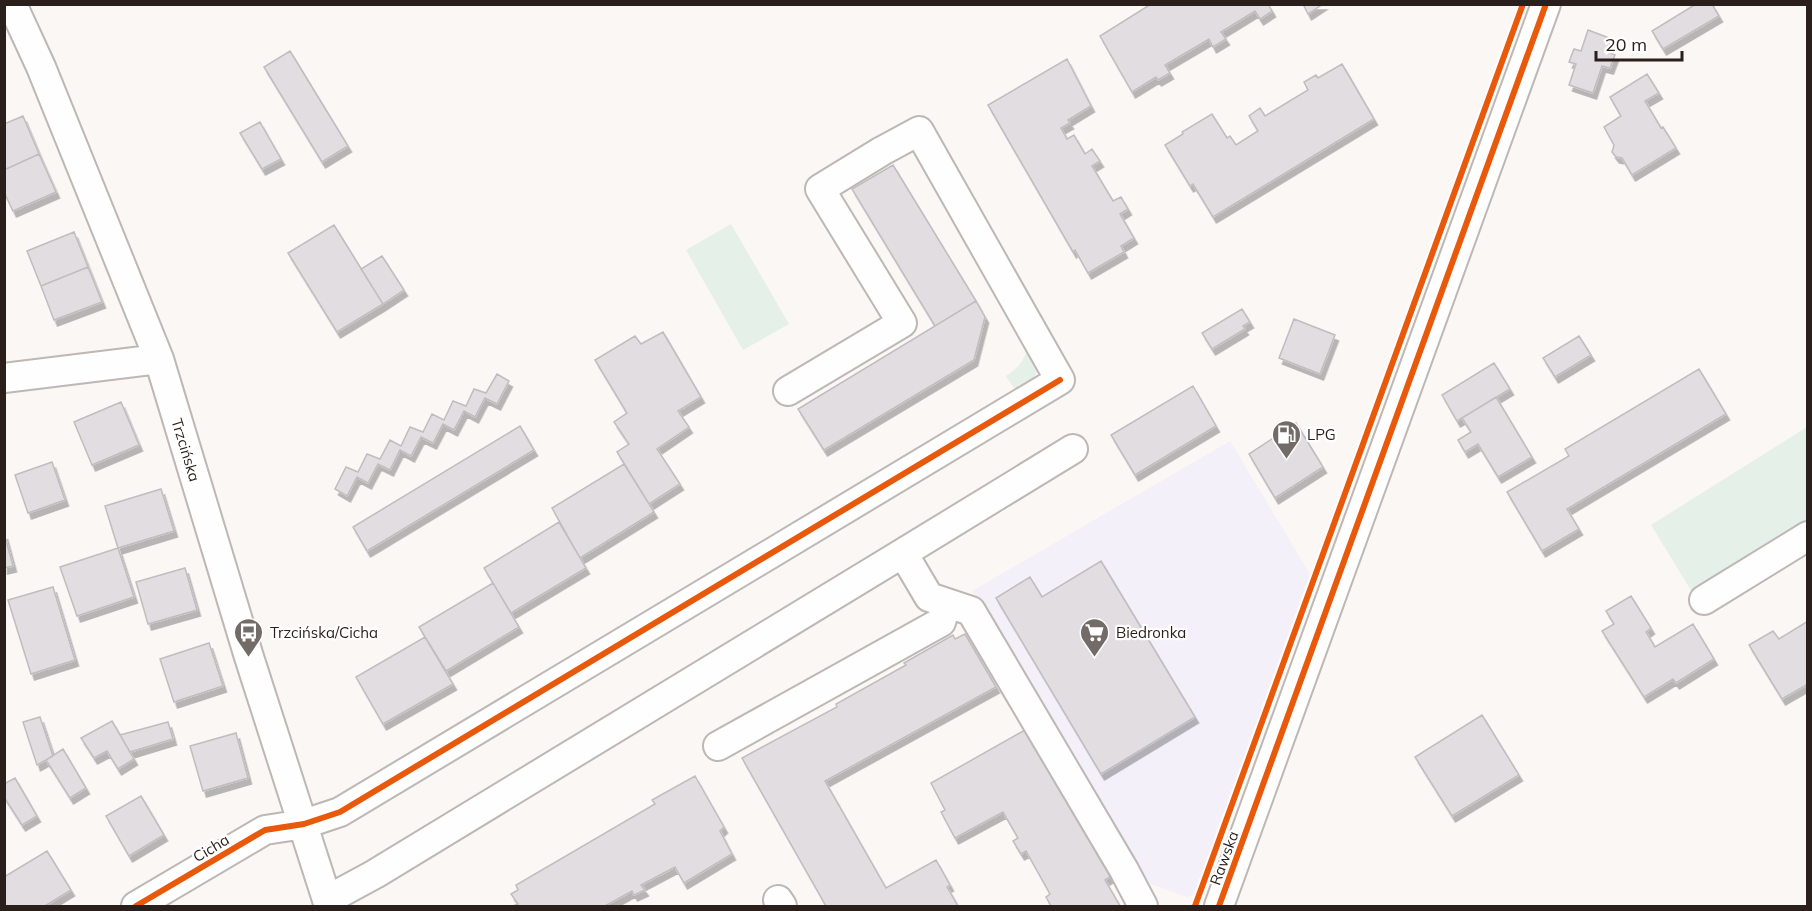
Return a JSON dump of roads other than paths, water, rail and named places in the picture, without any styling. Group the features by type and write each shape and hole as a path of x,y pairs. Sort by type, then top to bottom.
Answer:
{"street":[{"name":"Trzcińska","path":"12,4 41,67 159,359 249,657 328,903"},
{"name":"Rawska","path":"1219,906 1545,4"},
{"name":"Cicha","path":"136,906 265,830 304,824 340,812 372,794 1060,380 919,131 820,189 902,323 788,391"},
{"path":"4,378 159,359"},
{"path":"328,903 1073,449"},
{"path":"1704,600 1808,536"},
{"path":"903,553 929,597 971,611 1143,906"},
{"path":"718,746 941,622 947,603"}],"place":[{"name":"LPG","path":"1286,460"},
{"name":"Trzcińska/Cicha","path":"249,658"},
{"name":"Biedronka","path":"1095,658"}]}
